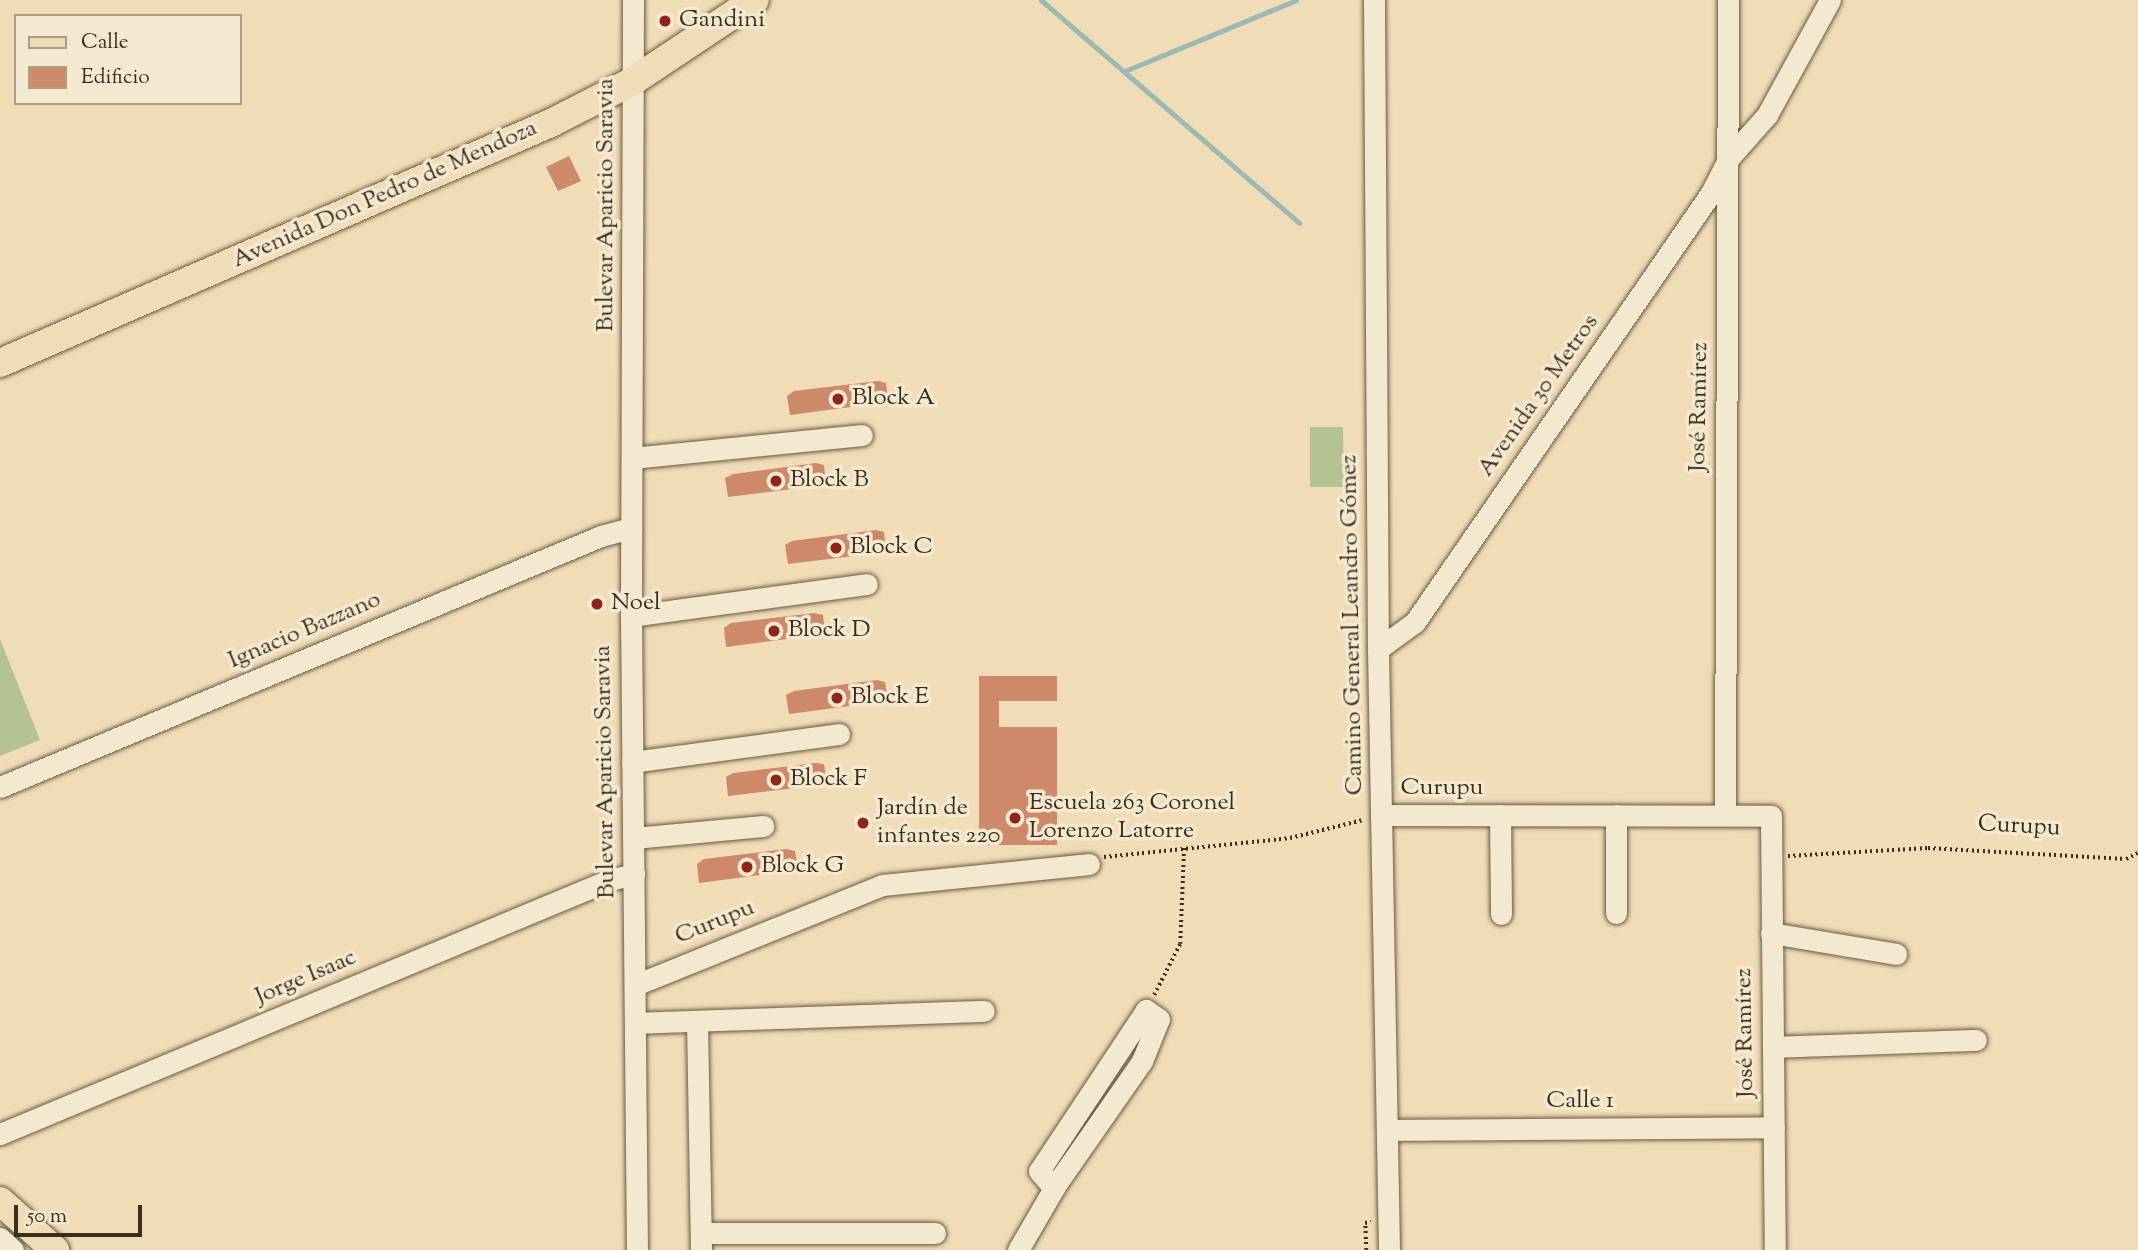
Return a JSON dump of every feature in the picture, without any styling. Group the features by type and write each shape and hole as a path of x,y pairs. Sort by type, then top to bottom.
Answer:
{"main road":[{"name":"Avenida Don Pedro de Mendoza","path":"0,363 437,174 633,81 755,0"},
{"path":"0,1201 55,1250"}],"street":[{"name":"Bulevar Aparicio Saravia","path":"632,1248 635,1023 631,616 633,0"},
{"name":"Camino General Leandro Gómez","path":"1374,0 1378,649 1389,1250"},
{"name":"José Ramírez","path":"1725,815 1728,0"},
{"path":"1728,159 1766,115 1830,0"},
{"name":"Avenida 30 Metros","path":"1378,649 1415,622 1712,193 1728,159"},
{"path":"632,458 862,435"},
{"name":"Ignacio Bazzano","path":"0,786 601,536 631,528"},
{"path":"631,616 867,584"},
{"path":"632,762 839,734"},
{"path":"1500,815 1502,914"},
{"path":"1616,815 1616,913"},
{"name":"Curupu","path":"1382,816 1771,816"},
{"name":"José Ramírez","path":"1771,816 1775,1250"},
{"path":"633,838 763,826"},
{"name":"Curupu","path":"635,985 883,885 1088,864"},
{"name":"Jorge Isaac","path":"0,1134 608,880 634,874"},
{"path":"1772,933 1896,954"},
{"path":"1018,1250 1054,1188 1142,1061 1159,1019 1146,1010"},
{"path":"635,1023 984,1011"},
{"path":"697,1021 701,1242 935,1233"},
{"path":"1773,1047 1976,1040"},
{"name":"Calle 1","path":"1387,1130 1774,1127"},
{"path":"0,1238 13,1250"}],"path":[{"name":"Curupu","path":"1088,864 1108,855 1290,838 1382,816"},
{"path":"1146,1010 1180,944 1184,846"},
{"name":"Curupu","path":"1770,857 1927,848 2126,859 2138,853"}],"green space":[{"path":"1310,427 1343,427 1344,487 1310,487"},
{"path":"0,639 40,740 0,756"}],"building":[{"path":"569,156 581,181 558,191 546,167"},
{"name":"Block A","path":"878,381 886,383 888,402 790,415 787,396 794,391"},
{"name":"Block B","path":"816,463 824,465 826,485 728,497 725,478 733,474"},
{"name":"Block C","path":"876,530 884,532 886,552 788,564 785,545 792,541"},
{"name":"Block D","path":"814,613 823,615 825,634 726,647 724,628 731,623"},
{"path":"979,676 1057,676 1057,701 999,701 999,727 1057,727 1057,845 979,845"},
{"name":"Block E","path":"877,680 885,682 888,701 789,714 786,695 794,691"},
{"name":"Block F","path":"824,764 827,784 728,796 726,777 733,773"},
{"name":"Block G","path":"787,849 795,851 798,870 699,883 697,864 704,859"}],"waterway":[{"path":"1041,0 1299,223"},
{"path":"1125,71 1296,0"}],"place":[{"name":"Gandini","path":"665,21"},
{"name":"Block A","path":"838,399"},
{"name":"Block B","path":"776,481"},
{"name":"Block C","path":"836,548"},
{"name":"Noel","path":"597,604"},
{"name":"Block D","path":"774,631"},
{"name":"Block E","path":"837,698"},
{"name":"Block F","path":"776,780"},
{"name":"Escuela 263 Coronel Lorenzo Latorre","path":"1015,818"},
{"name":"Jardín de infantes 220","path":"863,823"},
{"name":"Block G","path":"747,867"}]}
